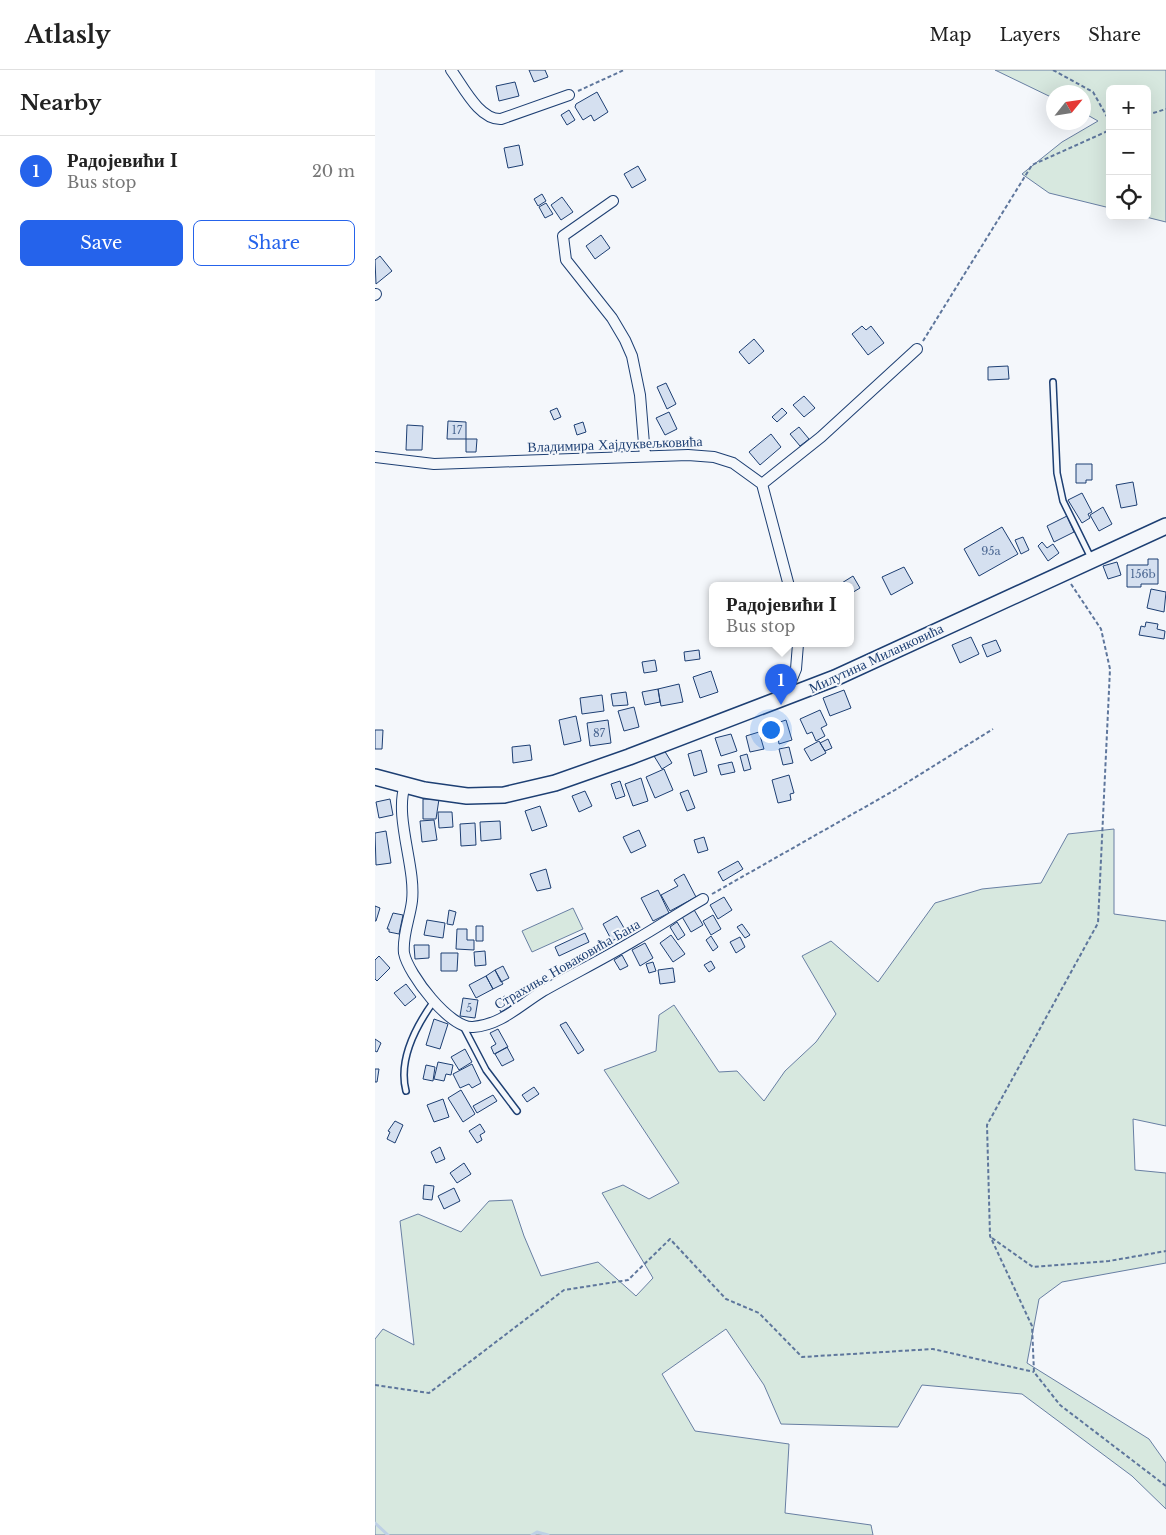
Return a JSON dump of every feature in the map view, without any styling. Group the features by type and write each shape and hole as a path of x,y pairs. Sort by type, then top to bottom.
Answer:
{"main road":[{"name":"Милутина Миланковића","path":"375,776 437,793 473,796 533,790 603,767 835,678 1062,572 1166,526"}],"street":[{"path":"451,70 482,112 494,119 501,119 569,94"},
{"path":"613,201 563,236 566,260 600,300 625,340 632,356 640,395 645,456"},
{"path":"788,582 762,484 821,437 917,349"},
{"name":"Владимира Хајдуквељковића","path":"375,457 435,464 645,456 715,456 742,467 762,484"},
{"path":"783,698 796,669 798,647"},
{"path":"405,785 403,799 404,820 412,896 404,953 407,963 433,1001 449,1018 463,1026"},
{"name":"Страхиње Новаковића Бана","path":"463,1026 476,1027 499,1020 539,994 703,899"}],"lane":[{"path":"1053,382 1057,473 1063,501 1091,559"},
{"path":"406,1091 403,1074 407,1056 420,1024 433,1001"},
{"path":"463,1026 486,1070 517,1111"}],"path":[{"path":"569,94 623,70"},
{"path":"1053,70 1093,92 1106,115"},
{"path":"1151,114 1166,109"},
{"path":"917,349 1032,164 1106,132"},
{"path":"1062,572 1101,629 1111,669 1098,924 987,1125 990,1236 1032,1326 1034,1372 1060,1405 1166,1486"},
{"path":"703,899 862,809 993,729"},
{"path":"990,1236 1033,1267 1109,1261 1166,1251"},
{"path":"375,1385 429,1393 564,1290 628,1280 670,1239 726,1299 759,1313 802,1357 933,1349 1034,1372"}],"shaded area":[{"path":"995,70 1166,70 1166,222 1151,218 1151,85 1106,85 1106,207 1049,193 1022,174 1062,142 1083,130 1091,130 1091,125 1098,121 1091,117 1091,85 1046,85 1046,95"},
{"path":"1114,829 1114,914 1166,921 1166,1126 1133,1119 1135,1170 1166,1173 1166,1263 1062,1282 1039,1299 1027,1363 1149,1439 1166,1463 1166,1509 1132,1476 1022,1394 922,1385 898,1427 781,1424 764,1385 726,1329 662,1374 695,1431 789,1444 785,1513 871,1525 873,1535 375,1535 375,1339 383,1329 414,1345 400,1221 418,1214 461,1232 489,1201 512,1200 524,1236 541,1276 598,1262 636,1296 653,1278 602,1193 623,1185 649,1199 679,1183 604,1070 656,1051 659,1015 674,1005 719,1072 737,1071 764,1101 785,1071 816,1042 836,1014 802,956 831,941 878,982 935,903 982,889 1041,883 1068,834"},
{"path":"573,908 583,929 532,952 522,931"}],"building":[{"path":"529,70 545,70 548,77 534,82"},
{"path":"515,82 519,96 499,101 496,86"},
{"path":"597,92 608,112 594,121 591,115 583,120 575,107 576,104"},
{"path":"569,110 575,120 567,125 561,115"},
{"path":"519,145 523,165 508,168 504,148"},
{"path":"638,166 646,180 632,188 624,174"},
{"path":"542,194 546,201 538,206 534,199"},
{"path":"562,197 573,212 561,220 551,205"},
{"path":"546,203 553,214 545,218 539,207"},
{"path":"601,235 610,248 595,259 586,246"},
{"path":"380,256 392,271 376,284 375,260"},
{"path":"862,326 866,330 871,326 884,343 868,355 852,334"},
{"path":"754,339 764,351 749,364 739,352"},
{"path":"1008,366 1009,379 988,380 988,367"},
{"path":"666,383 676,404 667,409 657,387"},
{"path":"804,396 815,408 804,417 793,405"},
{"path":"557,408 561,417 554,420 550,411"},
{"path":"782,408 787,413 777,422 772,417"},
{"path":"669,412 677,429 665,435 656,418"},
{"path":"448,421 466,422 466,439 447,439"},
{"path":"583,422 586,432 577,435 574,425"},
{"path":"407,425 423,426 422,450 406,450"},
{"path":"799,427 809,439 800,446 790,434"},
{"path":"771,434 781,447 760,465 749,452"},
{"path":"466,439 477,439 476,452 466,452"},
{"path":"1076,464 1092,464 1092,480 1086,480 1086,483 1076,483"},
{"path":"1133,482 1137,505 1121,508 1116,485"},
{"path":"1082,493 1092,512 1088,514 1090,518 1082,523 1068,500"},
{"path":"1103,507 1112,524 1099,531 1090,515"},
{"path":"1067,516 1074,532 1054,542 1047,526"},
{"path":"1002,527 1018,554 979,576 964,549"},
{"path":"1023,537 1029,550 1021,554 1015,540"},
{"path":"1042,542 1047,548 1053,544 1059,553 1048,561 1038,546"},
{"path":"1148,559 1158,559 1158,584 1141,584 1141,587 1127,587 1127,565 1148,565"},
{"path":"1117,562 1121,575 1108,579 1103,566"},
{"path":"904,567 913,583 891,595 882,577"},
{"path":"853,576 860,588 854,592 854,582 843,582"},
{"path":"1151,589 1166,592 1164,612 1147,608"},
{"path":"1146,622 1158,624 1157,629 1165,631 1164,639 1139,635 1141,626 1145,627"},
{"path":"971,637 979,654 960,663 952,645"},
{"path":"996,640 1001,651 987,657 982,645"},
{"path":"699,650 700,659 685,661 684,652"},
{"path":"655,660 657,671 644,673 642,662"},
{"path":"711,671 718,692 700,698 693,677"},
{"path":"679,684 683,702 661,706 658,689"},
{"path":"658,689 660,702 645,705 642,692"},
{"path":"844,690 851,708 830,716 823,698"},
{"path":"626,692 628,705 613,706 611,694"},
{"path":"602,695 604,711 582,714 580,698"},
{"path":"634,707 639,727 624,731 618,711"},
{"path":"820,710 827,725 821,728 825,736 816,741 812,732 807,734 800,719"},
{"path":"576,716 581,741 564,745 559,720"},
{"path":"608,720 611,743 590,746 587,723"},
{"path":"786,720 792,740 779,744 778,738 773,739 770,729 775,728 774,724"},
{"path":"375,730 383,730 382,749 375,749"},
{"path":"759,732 764,749 750,752 746,736"},
{"path":"731,734 737,751 721,756 715,738"},
{"path":"828,739 832,748 825,751 820,743"},
{"path":"819,741 826,753 811,761 804,749"},
{"path":"530,745 532,760 513,763 512,747"},
{"path":"789,747 793,763 783,765 779,749"},
{"path":"664,750 672,763 662,769 654,756"},
{"path":"701,750 707,772 694,776 688,754"},
{"path":"747,754 751,769 744,771 740,756"},
{"path":"732,762 735,772 721,775 718,765"},
{"path":"664,769 673,790 655,798 646,777"},
{"path":"789,775 794,793 790,794 791,800 778,803 772,780"},
{"path":"641,778 648,801 633,806 625,784"},
{"path":"620,781 625,796 616,799 611,784"},
{"path":"688,790 695,808 687,811 680,793"},
{"path":"585,791 592,806 579,812 572,796"},
{"path":"390,799 393,815 379,818 376,802"},
{"path":"423,799 439,799 436,819 423,819"},
{"path":"540,806 547,826 532,831 525,811"},
{"path":"438,812 452,812 453,827 439,828"},
{"path":"434,820 437,840 422,842 420,821"},
{"path":"500,821 501,839 481,841 480,822"},
{"path":"475,823 476,845 461,846 460,824"},
{"path":"639,830 646,846 631,853 623,837"},
{"path":"386,831 391,863 376,865 375,833"},
{"path":"704,837 708,850 698,853 694,840"},
{"path":"738,861 743,869 723,881 718,872"},
{"path":"546,869 551,888 537,891 530,874"},
{"path":"684,874 696,897 670,911 661,895 678,886 674,880"},
{"path":"658,890 669,913 653,921 641,898"},
{"path":"724,897 732,910 718,919 710,905"},
{"path":"375,906 380,908 376,921 375,921"},
{"path":"693,908 703,925 691,932 681,915"},
{"path":"449,910 456,912 453,925 447,924"},
{"path":"393,913 403,915 399,934 389,932 389,929 387,929"},
{"path":"713,915 721,929 711,935 703,921"},
{"path":"617,916 627,933 612,941 603,924"},
{"path":"427,920 445,923 443,938 424,935"},
{"path":"677,922 685,935 678,940 670,927"},
{"path":"742,924 750,935 745,938 737,927"},
{"path":"476,926 483,926 483,941 476,941"},
{"path":"457,929 467,929 467,940 474,940 474,950 456,949"},
{"path":"585,933 589,942 559,956 555,947"},
{"path":"671,935 685,954 673,962 660,943"},
{"path":"711,936 718,947 713,951 706,940"},
{"path":"740,937 745,947 736,953 730,942"},
{"path":"645,943 653,958 640,966 632,950"},
{"path":"414,945 429,945 429,958 415,959"},
{"path":"485,951 486,965 475,966 474,952"},
{"path":"441,953 458,953 457,971 441,971"},
{"path":"622,955 628,966 620,970 614,960"},
{"path":"379,956 390,968 377,981 375,979 375,960"},
{"path":"711,961 715,968 709,972 704,965"},
{"path":"653,962 656,971 649,973 646,964"},
{"path":"503,966 509,978 501,982 495,970"},
{"path":"673,968 675,982 660,984 658,970"},
{"path":"495,970 503,984 493,989 486,976"},
{"path":"486,976 493,989 476,998 469,985"},
{"path":"406,984 416,997 405,1006 394,993"},
{"path":"505,996 511,1006 501,1012 495,1002"},
{"path":"463,998 478,1000 475,1018 460,1016"},
{"path":"434,1019 448,1024 440,1049 426,1045"},
{"path":"566,1022 584,1050 578,1054 560,1025"},
{"path":"498,1029 508,1047 494,1054 491,1047 496,1044 490,1033"},
{"path":"375,1039 381,1043 377,1052 375,1051"},
{"path":"507,1047 514,1060 502,1066 495,1054"},
{"path":"465,1049 472,1062 459,1070 451,1057"},
{"path":"438,1062 453,1065 451,1075 446,1074 444,1081 434,1079"},
{"path":"472,1064 481,1083 472,1088 469,1084 460,1088 453,1074"},
{"path":"426,1065 435,1067 433,1081 423,1079"},
{"path":"375,1069 379,1069 377,1082 375,1082"},
{"path":"534,1087 539,1094 527,1102 522,1095"},
{"path":"461,1090 475,1114 463,1122 448,1098"},
{"path":"493,1095 497,1101 477,1113 473,1106"},
{"path":"443,1099 449,1117 434,1122 427,1105"},
{"path":"395,1121 403,1125 395,1143 387,1139 390,1132 388,1131"},
{"path":"480,1124 485,1132 480,1135 482,1140 477,1143 469,1131"},
{"path":"440,1147 445,1159 436,1163 431,1152"},
{"path":"464,1163 471,1174 457,1183 450,1173"},
{"path":"424,1185 434,1186 432,1200 423,1199"},
{"path":"454,1188 460,1201 444,1209 438,1196"}],"waterway":[{"path":"375,1523 388,1535"},
{"path":"532,1535 537,1532 548,1535"}],"place":[{"name":"Радојевићи I","path":"781,705"}]}
